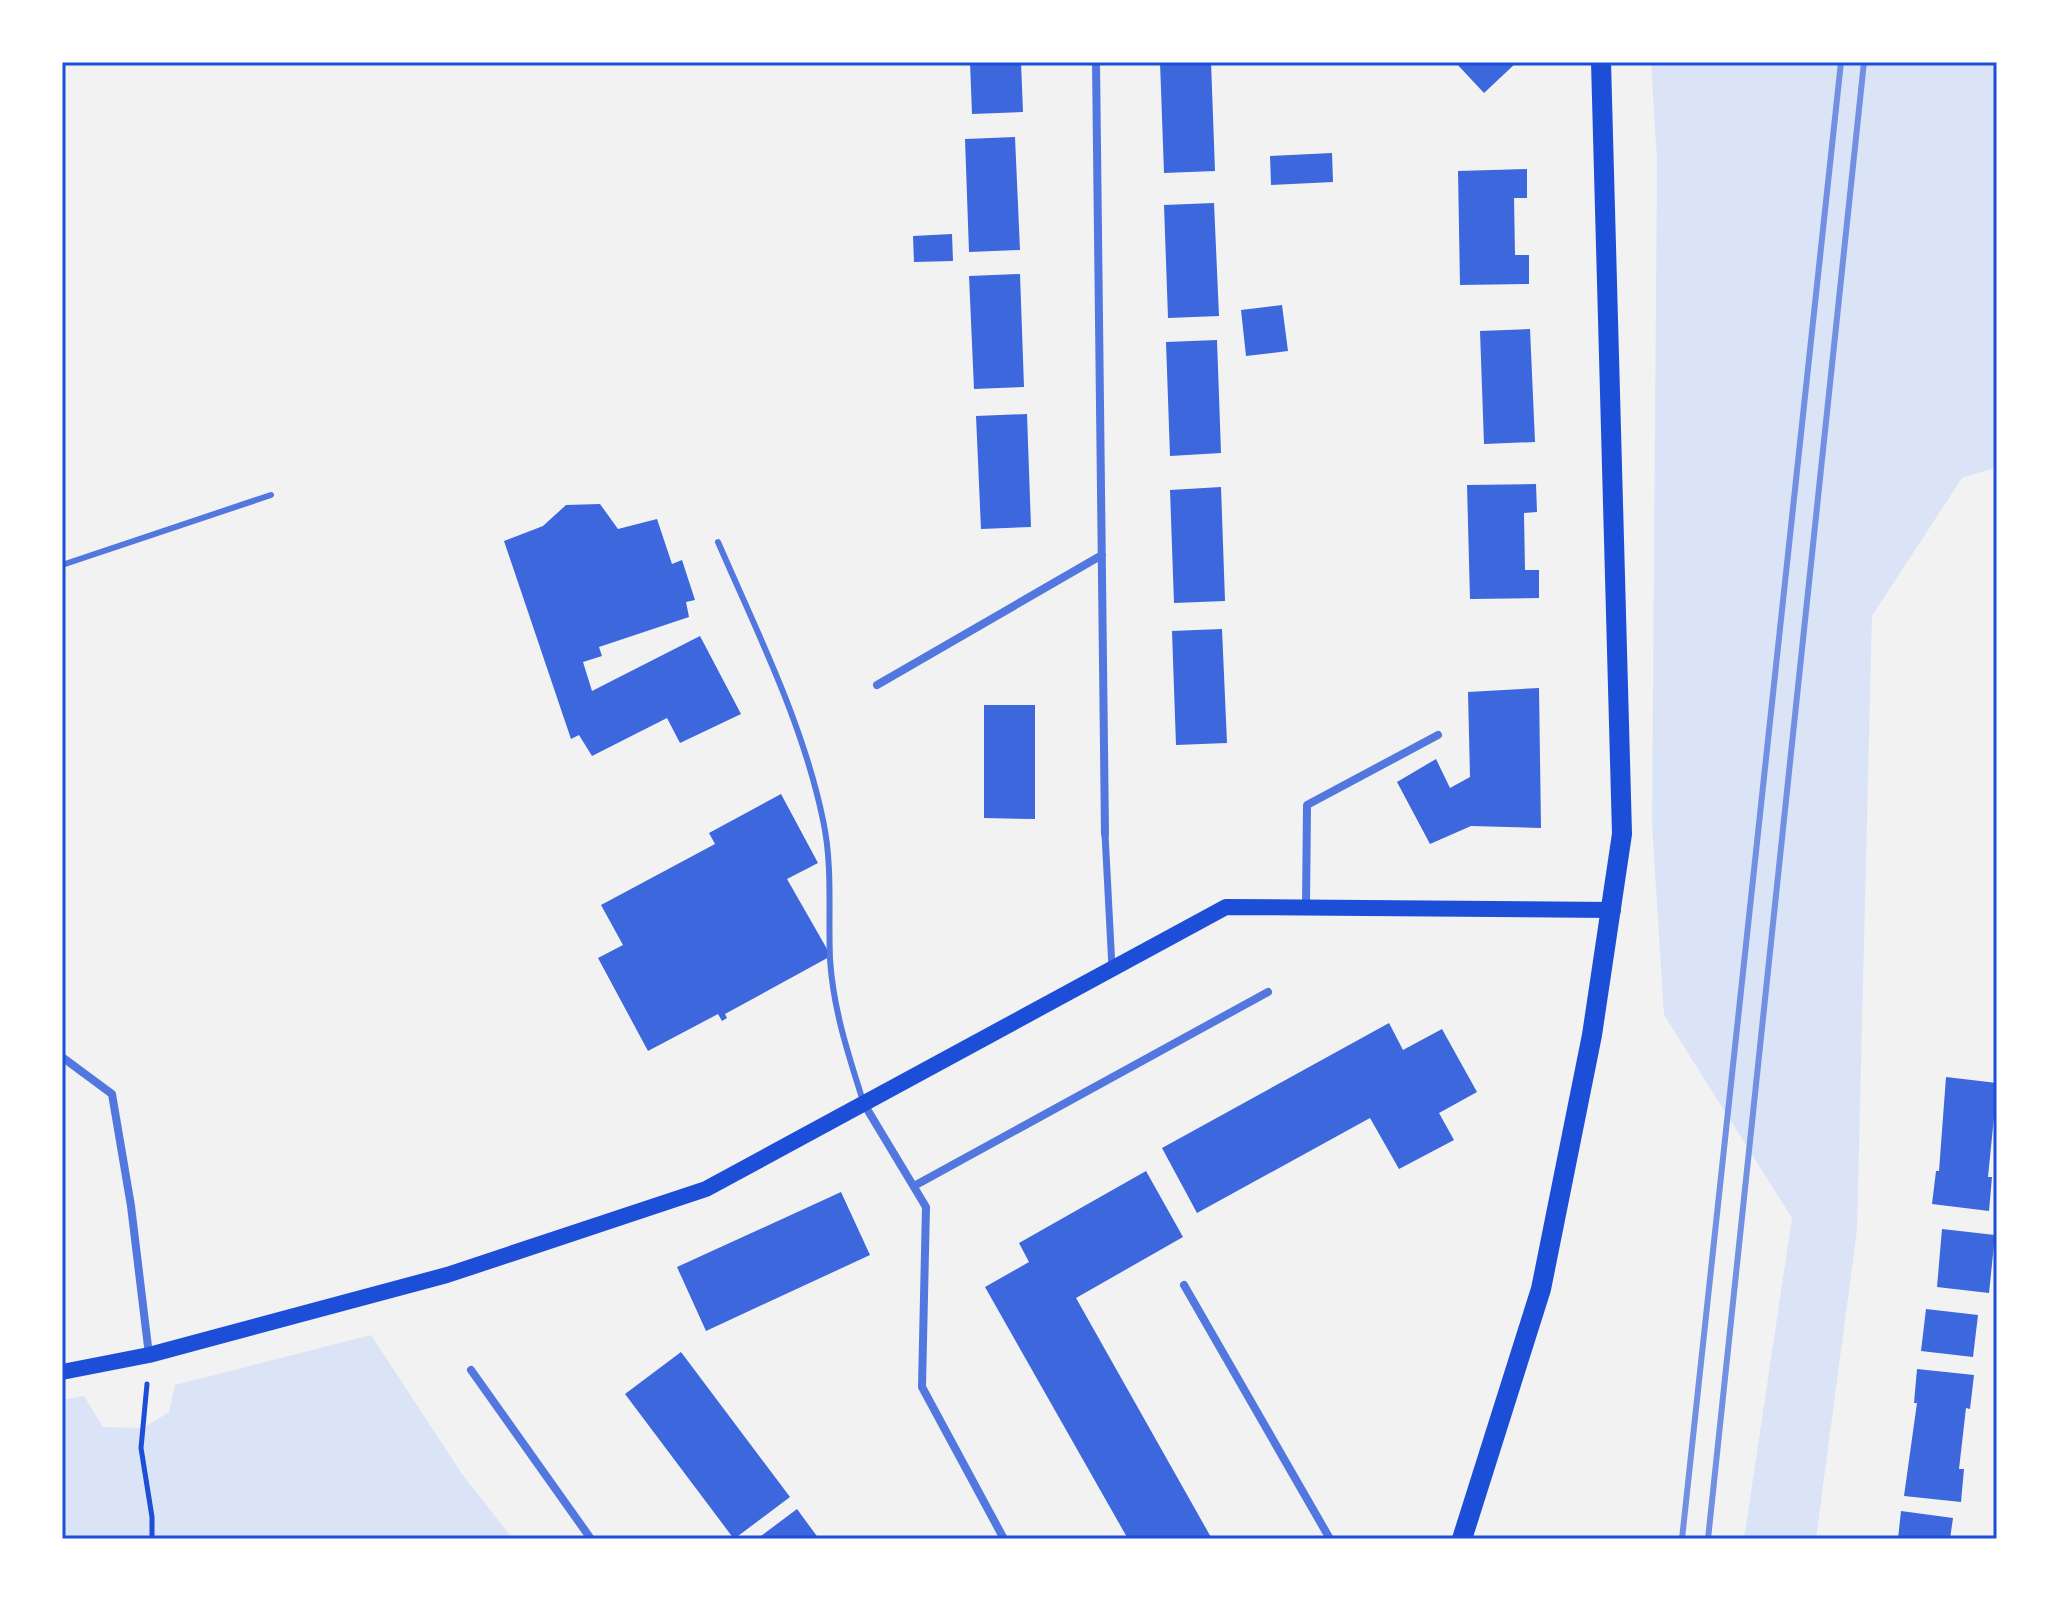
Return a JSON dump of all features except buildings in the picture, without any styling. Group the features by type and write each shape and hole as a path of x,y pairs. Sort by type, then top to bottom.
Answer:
{"main road":[{"path":"1462,1539 1541,1289 1613,910 1622,834 1601,62"},
{"path":"62,1372 149,1355 447,1275 706,1189 1226,907 1613,910"}],"street":[{"path":"1096,62 1105,834 1112,969"},
{"path":"877,685 1102,555"},
{"path":"1306,906 1307,805 1438,735"},
{"path":"914,1186 1268,992"},
{"path":"62,1057 112,1094 131,1206 149,1355"},
{"path":"864,1104 926,1207 922,1387 1004,1539"},
{"path":"1184,1285 1330,1539"},
{"path":"471,1370 591,1539"}],"lane":[{"path":"62,565 271,495"},
{"path":"718,542 786,700 823,819 830,870 831,962 836,1002 840,1029 864,1104"}],"path":[{"path":"149,1355 141,1448 152,1517 152,1539"}],"shaded area":[{"path":"1651,62 1997,62 1997,467 1962,478 1872,616 1857,1230 1816,1539 1744,1539 1792,1218 1664,1015 1652,825 1657,161"},
{"path":"371,1335 462,1474 513,1539 62,1539 62,1400 84,1396 103,1427 143,1428 169,1412 175,1385"}],"railway":[{"path":"1682,1539 1841,62"},
{"path":"1708,1539 1864,62"}]}
